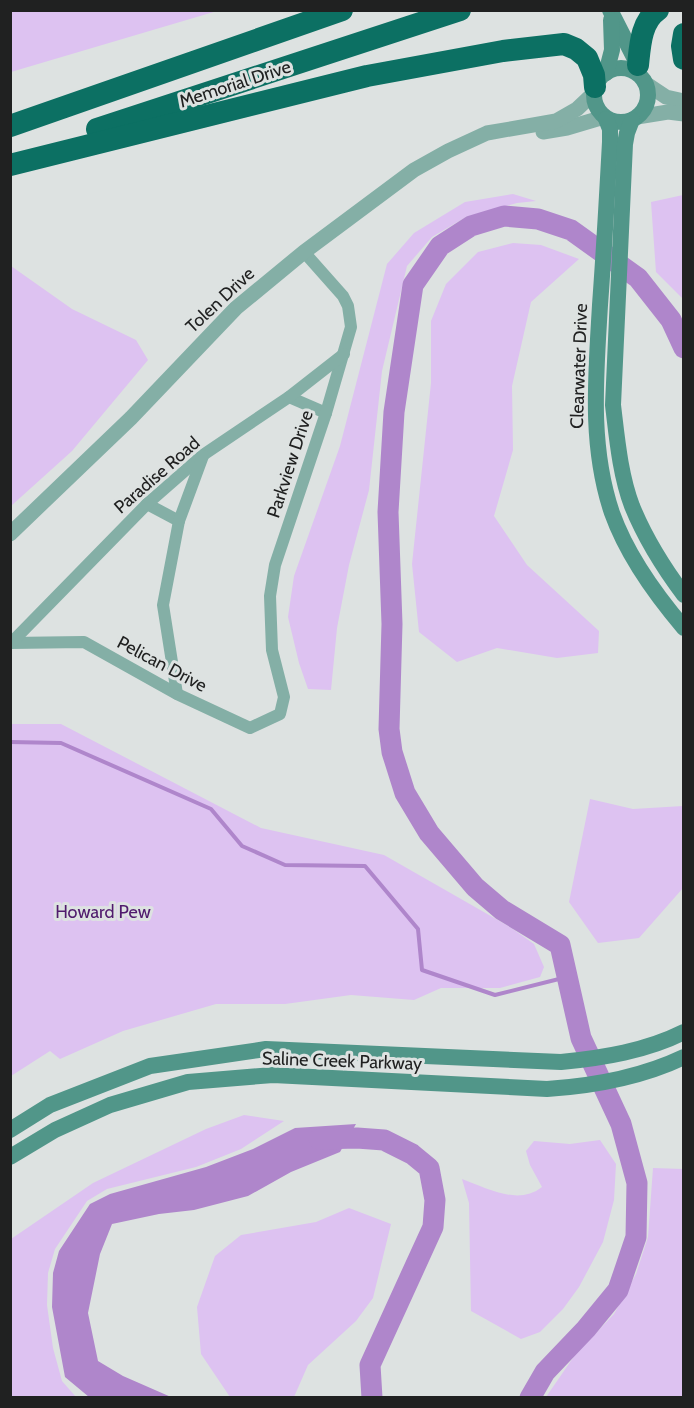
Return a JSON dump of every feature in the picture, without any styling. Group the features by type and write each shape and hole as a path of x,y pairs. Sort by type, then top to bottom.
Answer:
{"highway":[{"path":"218,53 292,10"},
{"name":"Memorial Drive","path":"10,126 342,10"},
{"name":"Memorial Drive","path":"10,157 460,10"},
{"path":"642,76 644,29 652,14 658,10"},
{"path":"684,34 682,46 684,59"},
{"path":"10,165 367,76 503,51 564,44 576,49 587,58 599,84"}],"main road":[{"path":"610,10 648,92 645,108 634,118 624,122 605,118 595,103 599,84 612,50 610,10"},
{"path":"599,84 614,69 634,71 642,76"},
{"name":"Clearwater Drive","path":"605,118 618,143 613,405 617,438 632,504 652,548 684,595"},
{"name":"Clearwater Drive","path":"634,118 627,133 618,143 596,366 597,444 602,480 613,515 635,560 660,600 684,628"},
{"name":"Saline Creek Parkway","path":"10,1130 50,1105 150,1066 266,1049 537,1062 593,1059 647,1046 684,1032"},
{"name":"Saline Creek Parkway","path":"10,1157 55,1130 110,1105 188,1082 273,1075 547,1089 603,1081 663,1067 684,1057"}],"street":[{"path":"642,76 666,97 684,101"},
{"name":"Tolen Drive","path":"10,534 131,418 236,308 304,252 414,170 486,133 555,121 577,109 599,84"},
{"path":"634,118 668,112 684,114"},
{"name":"Tolen Drive","path":"486,133 546,132 605,118"},
{"name":"Parkview Drive","path":"283,703 284,697 272,650 270,596 275,565 326,413 351,327 348,306 343,296 304,252"},
{"name":"Paradise Road","path":"11,643 147,504 203,455 288,397 344,354"},
{"path":"288,397 326,413"},
{"path":"177,694 163,605 179,521 203,455"},
{"path":"147,504 179,521"},
{"name":"Pelican Drive","path":"11,643 84,642 177,694 250,728 280,714 283,703"}],"green space":[{"path":"11,10 217,10 217,11 11,72"},
{"path":"513,194 536,201 517,203 466,217 432,237 407,266 382,371 369,490 349,565 337,628 331,690 308,689 288,617 294,576 340,446 387,264 414,233 465,202"},
{"path":"684,195 683,299 656,272 651,202"},
{"path":"513,243 541,245 579,259 531,302 512,386 513,450 494,516 527,565 599,631 598,653 557,658 497,648 457,662 419,632 412,564 431,383 431,321 446,284 478,252"},
{"path":"11,266 72,309 136,340 148,360 72,451 11,506"},
{"name":"Howard Pew","path":"11,724 61,724 261,828 384,855 510,927 534,944 544,967 540,977 500,988 441,988 414,1000 351,995 285,1004 216,1004 123,1031 60,1059 50,1051 11,1076"},
{"path":"590,799 633,809 683,806 683,888 639,938 598,943 569,902"},
{"path":"244,1115 284,1121 241,1149 196,1167 107,1189 87,1201 55,1249 48,1273 47,1305 53,1348 62,1381 76,1397 11,1397 11,1239 93,1183 206,1129"},
{"path":"600,1140 616,1164 614,1200 603,1242 579,1287 563,1309 540,1332 521,1339 471,1311 469,1203 462,1179 502,1194 523,1195 542,1187 530,1165 526,1151 534,1141 570,1144"},
{"path":"653,1168 683,1169 683,1397 546,1397 575,1355 614,1314 636,1274 648,1237"},
{"path":"349,1208 391,1224 373,1298 356,1321 308,1365 294,1397 230,1397 201,1354 197,1307 215,1256 241,1235 316,1222"}],"shaded area":[{"path":"356,1124 340,1152 291,1172 248,1196 194,1210 159,1214 112,1224 100,1254 88,1313 98,1361 123,1376 171,1397 89,1397 65,1377 52,1307 53,1273 59,1251 90,1204 110,1194 206,1167 253,1149 295,1128"}],"waterway":[{"path":"530,1398 545,1372 586,1329 618,1290 636,1237 637,1183 621,1124 581,1038 560,945 502,910 475,887 429,833 405,793 392,752 389,729 392,624 388,512 394,412 413,285 440,246 471,226 504,216 538,219 571,230 638,278 671,320 684,348"},
{"path":"10,742 61,743 211,809 242,846 285,865 365,866 418,929 422,970 495,995 567,977"},
{"path":"319,1139 384,1140 412,1154 429,1168 435,1200 433,1227 370,1365 372,1398"}]}
